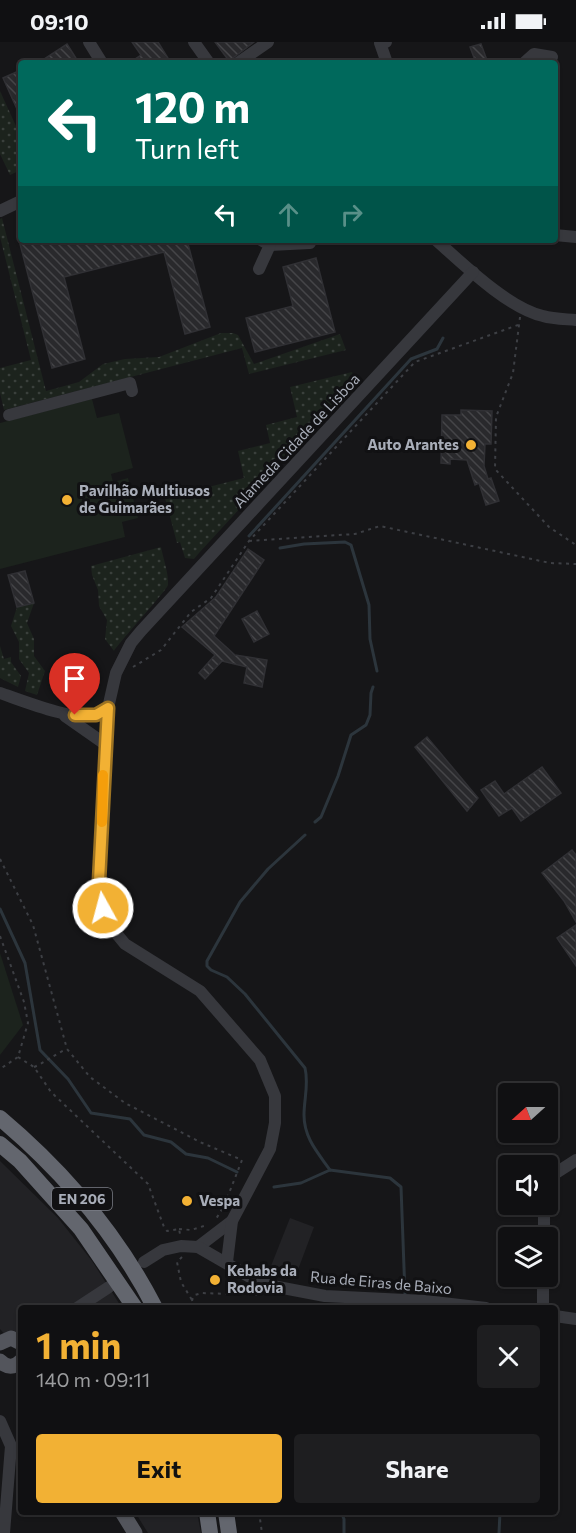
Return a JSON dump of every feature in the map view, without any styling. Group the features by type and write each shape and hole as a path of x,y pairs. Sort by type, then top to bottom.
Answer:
{"highway":[{"name":"EN 206","path":"0,1118 33,1146 97,1215 153,1305"},
{"name":"EN 206","path":"0,1144 21,1161 81,1229 133,1305"},
{"path":"207,1515 210,1533"},
{"path":"226,1515 229,1533"}],"main road":[{"path":"0,1343 12,1338 18,1341"},
{"path":"2,1367 18,1364"},
{"path":"124,1515 135,1533"}],"street":[{"path":"89,42 100,60"},
{"path":"194,42 207,60"},
{"path":"242,60 268,42"},
{"path":"386,42 380,43 386,60"},
{"path":"527,60 534,54 552,57"},
{"path":"0,211 18,202"},
{"path":"558,236 575,238"},
{"path":"259,269 266,243"},
{"path":"439,243 522,309 544,317 576,320"},
{"name":"Alameda Cidade de Lisboa","path":"227,1262 232,1221 270,1149 275,1123 275,1096 260,1060 200,991 125,944 111,927 103,908 99,881 105,744 108,708 116,673 131,643 141,631 473,272"},
{"path":"9,415 130,383 132,391"},
{"path":"0,693 56,711 87,717 108,708"},
{"path":"56,711 105,744"},
{"path":"558,1172 576,1160"},
{"name":"Alameda Cidade de Lisboa","path":"198,1247 232,1221"},
{"path":"144,1262 163,1250 181,1246 198,1247"},
{"name":"Rua de Eiras de Baixo","path":"198,1247 262,1284 325,1296 460,1305"},
{"path":"82,1305 109,1287"},
{"path":"543,1287 543,1305"},
{"path":"558,1316 576,1319"},
{"path":"0,1421 11,1446 4,1533"}],"path":[{"path":"522,309 513,373 496,417 495,469 549,526 576,545"},
{"path":"133,666 161,650 191,612 211,598 249,541 415,362 518,325"},
{"path":"249,541 355,534 380,526 550,563 576,564"},
{"path":"0,859 33,925 67,1049 90,1077 125,1103 200,1142 242,1160 224,1206 213,1223 191,1230 167,1231 148,1184 51,1092 34,1066 18,1057"},
{"path":"0,936 24,1002 28,1023 18,1057 0,1069"},
{"path":"34,1066 52,1059 67,1049"},
{"path":"179,1229 180,1235"},
{"path":"183,1256 177,1262 182,1282 194,1305"},
{"path":"192,1300 195,1295 202,1293 263,1296"},
{"path":"259,1515 262,1533"}],"shaded area":[{"path":"0,91 18,130 18,171 10,175 0,154"},
{"path":"2,218 46,391 79,382 103,364 125,359 159,357 221,333 238,335 254,364 340,334 346,350 249,374 242,348 4,410 0,393 0,368 31,360 0,237 0,219"},
{"path":"352,372 355,383 194,559 185,558 180,542 177,543 165,498 244,478 238,451 270,443 266,425 297,417 290,387"},
{"name":"Pavilhão Multiusos de Guimarães","path":"92,399 97,418 119,413 133,468 111,474 113,482 128,478 138,518 122,522 125,537 0,569 0,423"},
{"path":"161,547 168,585 114,651 105,639 107,620 99,606 98,590 91,566"},
{"path":"34,603 27,623 34,639 34,656 45,671 37,695 25,691 29,673 19,659 19,642 11,626 17,607"},
{"path":"0,646 4,659 11,657 11,662 21,676 18,687 0,678"},
{"path":"0,953 23,1025 0,1055"},
{"path":"0,1161 58,1218 92,1261 120,1305 18,1305 18,1349 0,1329"},
{"path":"290,1218 314,1227 296,1275 271,1266"},
{"path":"137,1515 198,1515 201,1533 148,1533"}],"building":[{"path":"132,42 158,42 169,60 134,60 141,55"},
{"path":"215,42 254,42 230,60"},
{"path":"67,44 77,60 43,60"},
{"path":"481,44 487,60 475,60 470,47"},
{"path":"18,71 18,111 3,78"},
{"path":"188,243 210,327 185,334 164,252 64,277 85,359 52,368 20,244"},
{"path":"316,258 335,332 255,352 246,318 293,306 283,267"},
{"path":"461,410 492,411 491,444 485,444 484,466 499,501 486,505 479,483 475,485 467,460 450,459 450,464 441,463 442,415 461,415"},
{"path":"248,549 264,560 214,636 235,655 267,660 262,687 244,683 247,667 222,661 205,679 199,673 215,655 182,627 216,597"},
{"path":"25,571 34,603 17,607 8,575"},
{"path":"257,611 269,634 254,642 242,619"},
{"path":"427,737 478,798 467,811 415,747"},
{"path":"542,767 561,793 521,821 512,808 499,816 481,790 495,781 504,794"},
{"path":"572,850 576,855 576,922 564,901 542,873"},
{"path":"576,925 576,966 557,938"}],"waterway":[{"path":"249,536 411,359 437,349 443,338"},
{"path":"280,548 345,542 351,545 369,605 370,639 377,671"},
{"path":"315,822 321,817 338,776 351,735 366,725 370,715 373,687"},
{"path":"305,835 268,869 240,902 207,961 207,966 227,977 245,994 305,1068 306,1131 312,1145 330,1170"},
{"path":"0,909 25,963 40,1050 68,1079 91,1113 130,1119 144,1135 171,1142 186,1154 208,1158 237,1172"},
{"path":"274,1187 301,1183 330,1170 390,1178 401,1187 405,1294"},
{"path":"342,1515 344,1533"},
{"path":"499,1533 500,1515"}],"slow traffic":[{"path":"102,822 103,775"}],"place":[{"name":"Auto Arantes","path":"471,445"},
{"name":"Pavilhão Multiusos de Guimarães","path":"67,500"},
{"name":"Vespa","path":"187,1201"},
{"name":"Kebabs da Rodovia","path":"215,1280"}],"route":[{"path":"75,715 87,717 108,708 99,881 103,908"}]}
